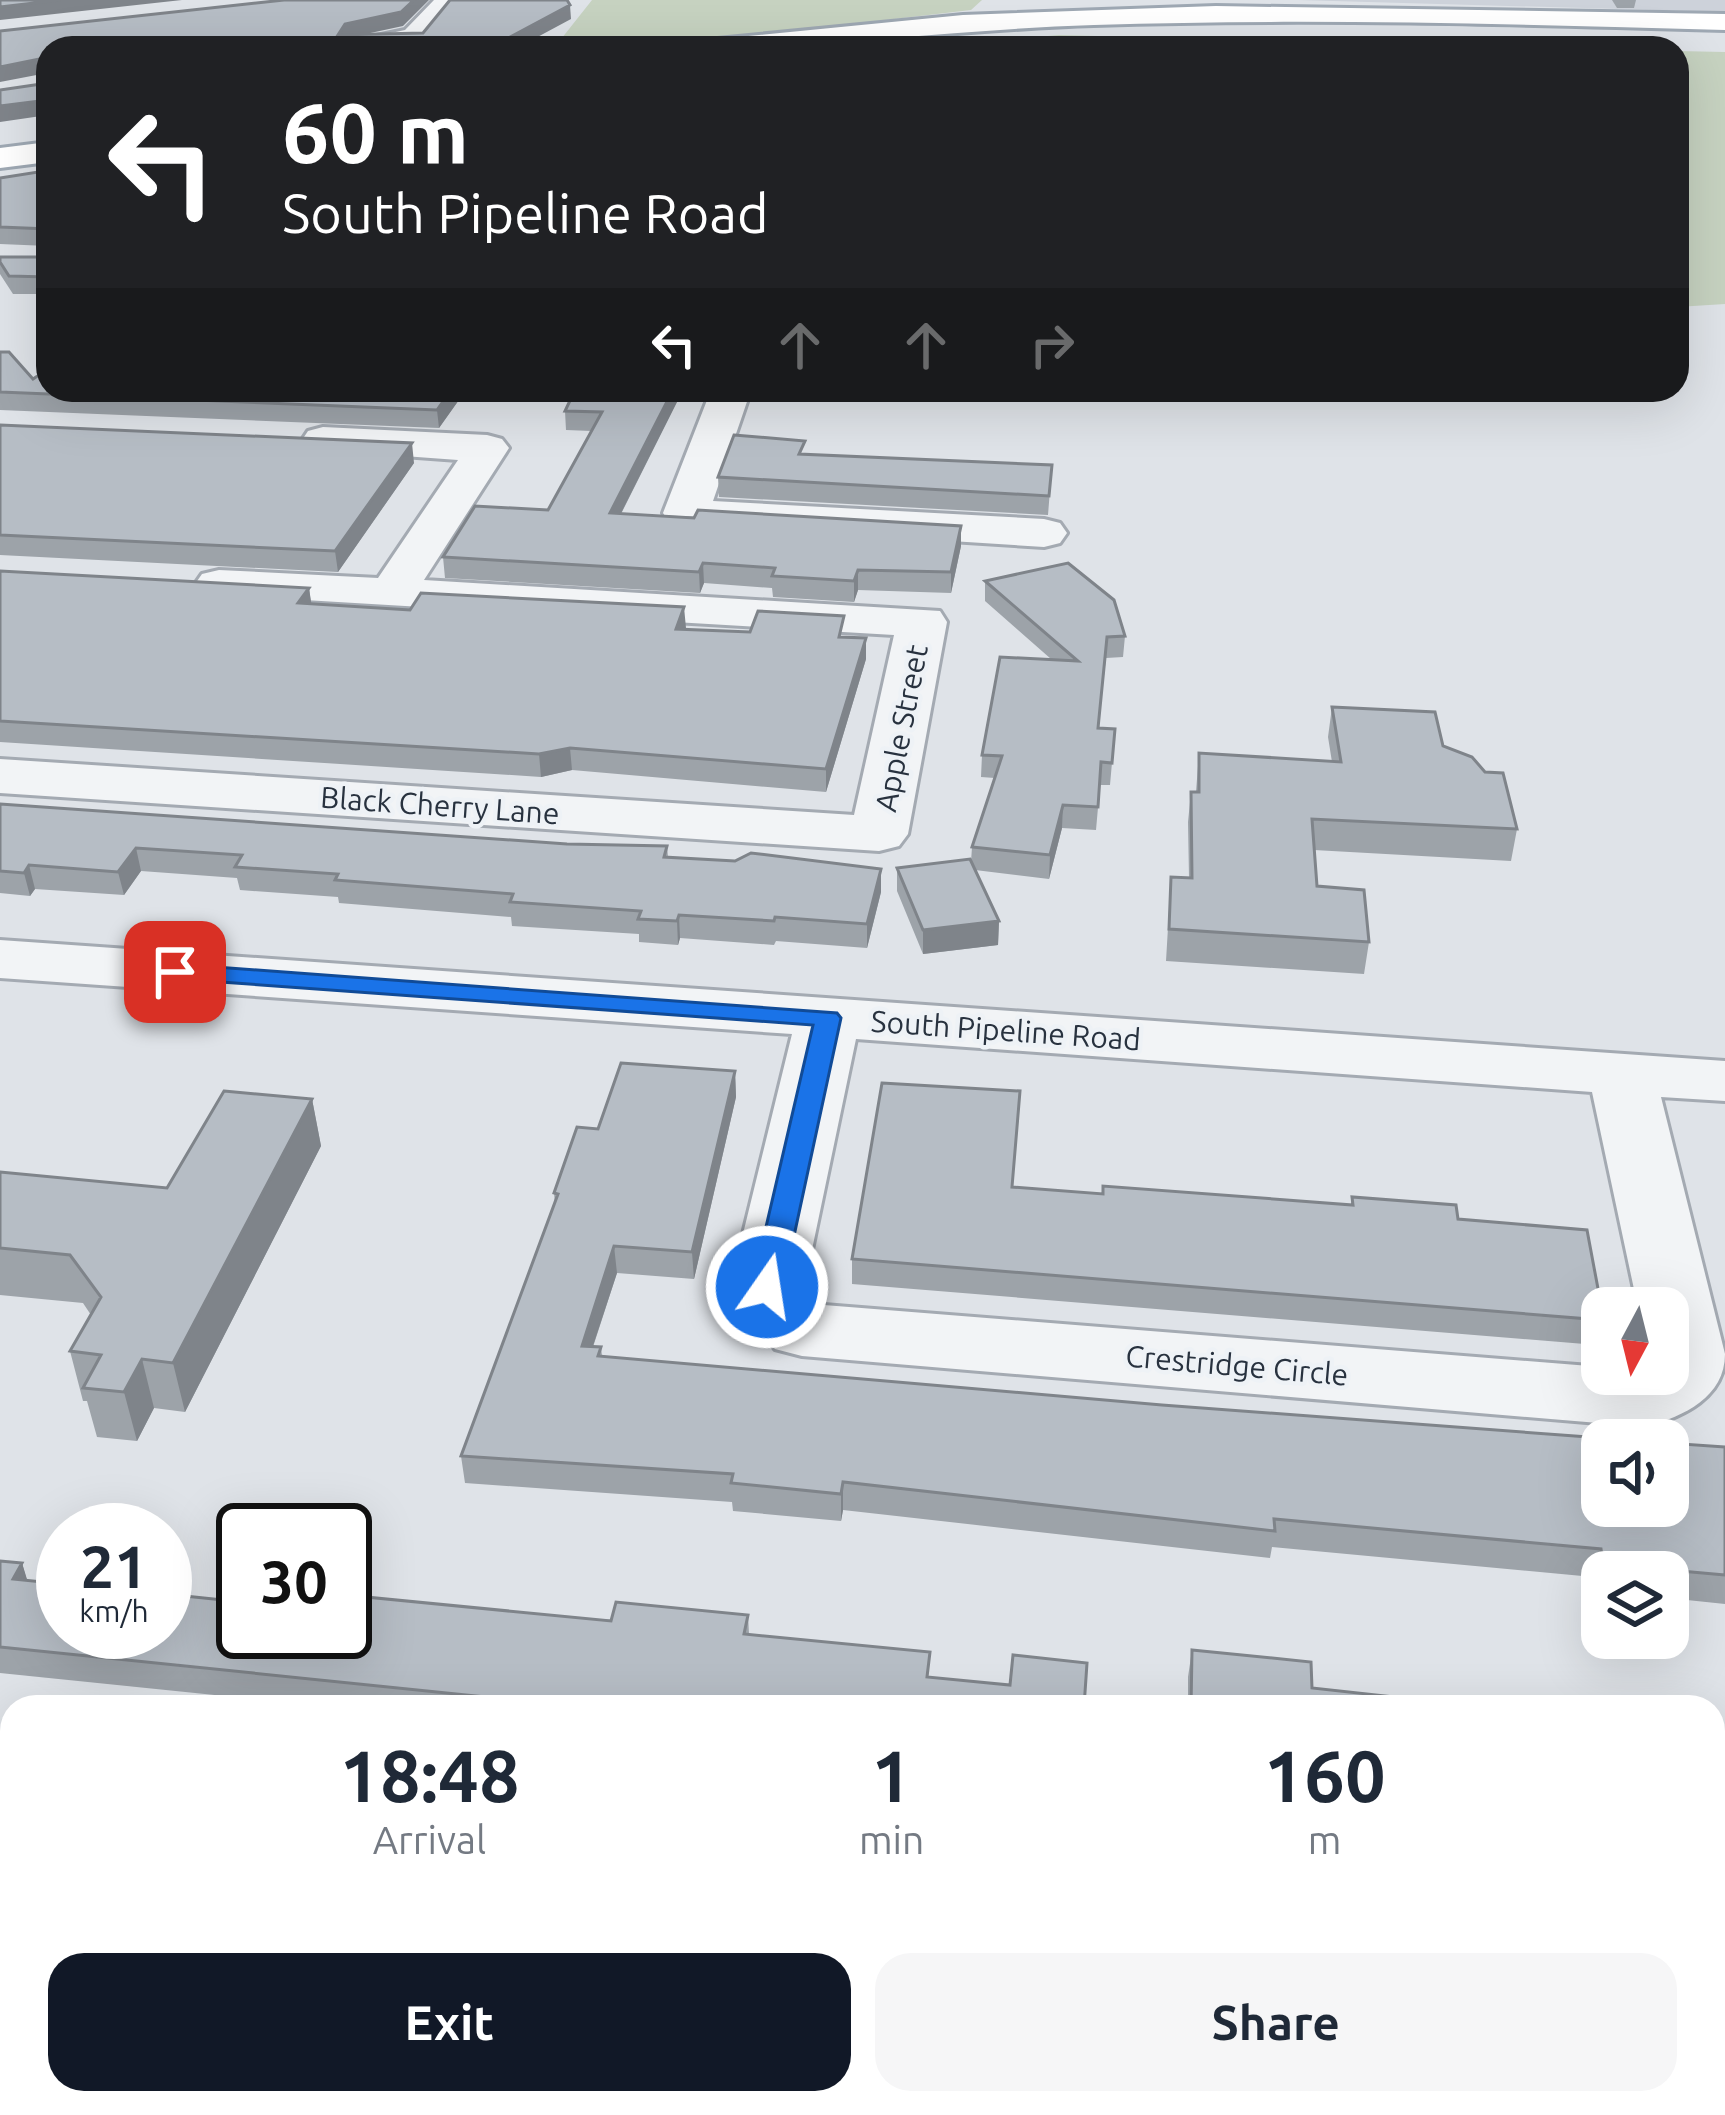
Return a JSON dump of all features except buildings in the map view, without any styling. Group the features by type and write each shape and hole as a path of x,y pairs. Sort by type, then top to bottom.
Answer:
{"main road":[{"path":"853,36 1262,9 1725,22"},
{"path":"992,25 1274,22 1725,35"},
{"path":"883,36 902,32"},
{"path":"0,140 36,136"},
{"path":"0,158 36,154"}],"street":[{"path":"413,36 448,0"},
{"path":"0,180 36,175"},
{"path":"727,402 686,513 1044,532"},
{"path":"161,581 392,593 487,448 278,439"},
{"name":"Apple Street","path":"392,593 922,622 880,834"},
{"name":"Black Cherry Lane","path":"0,776 880,834"},
{"name":"South Pipeline Road","path":"12,977 828,1018 1725,1082"},
{"name":"Crestridge Circle","path":"828,1018 767,1287 802,1330 1646,1399 1690,1369 1622,1074"}],"shaded area":[{"path":"1298,0 1725,0 1725,12"}],"green space":[{"path":"592,0 982,0 971,10 749,36 564,36"},
{"path":"1689,51 1725,52 1725,304 1689,306"}],"route":[{"path":"175,972 828,1018 767,1287"}]}
